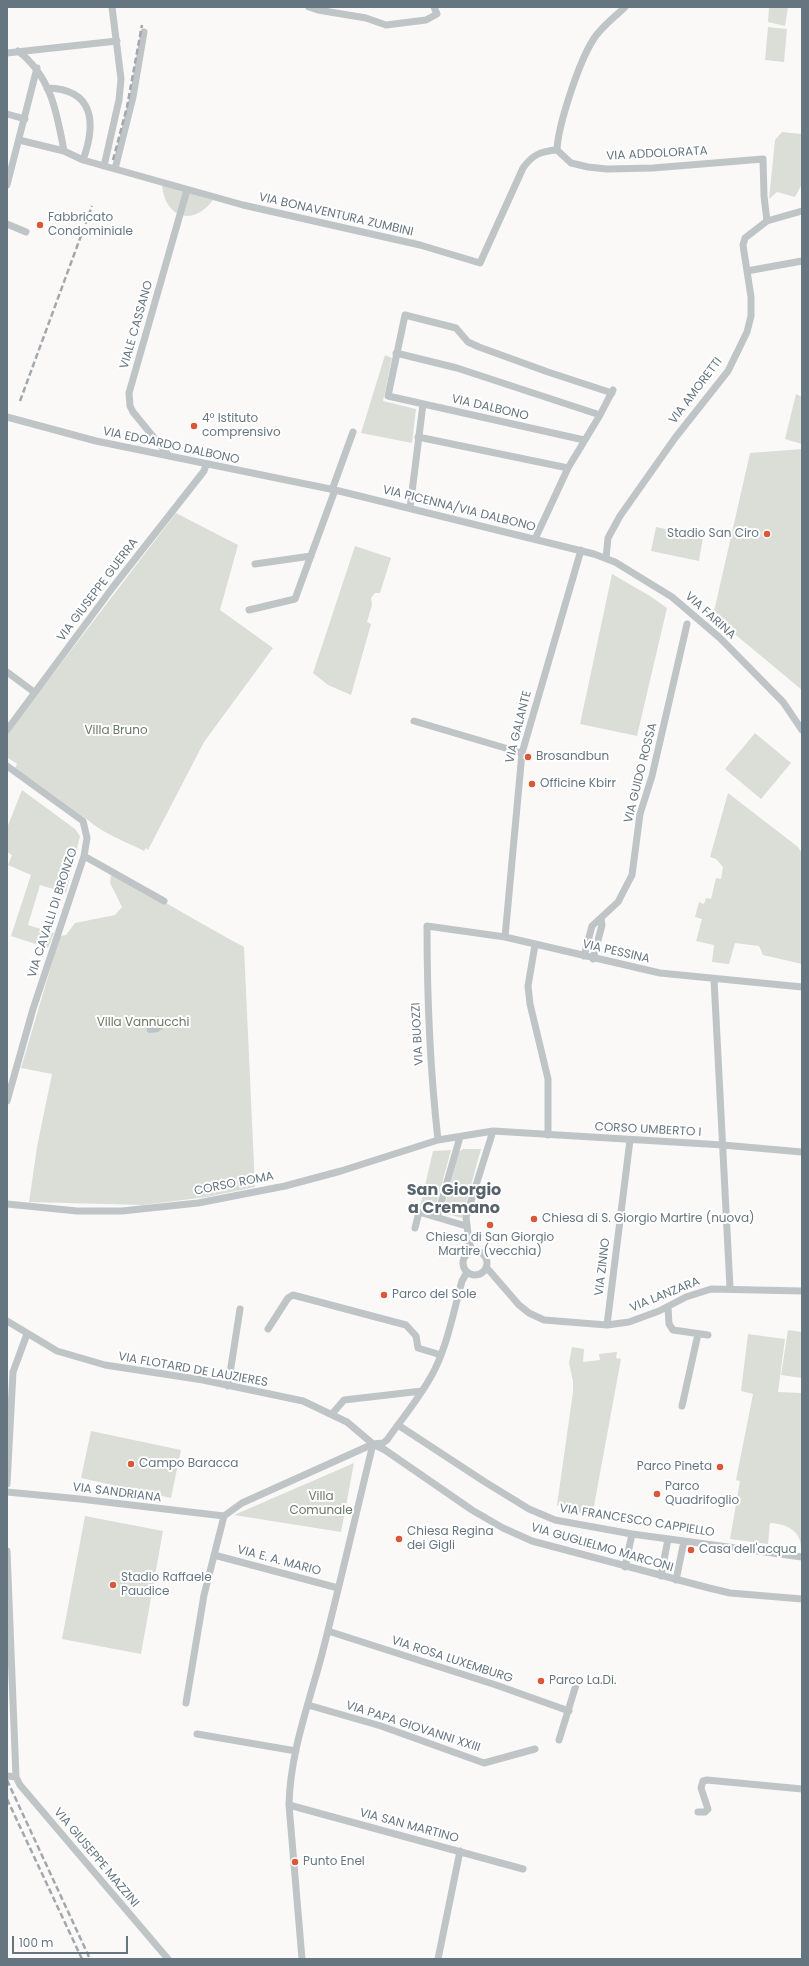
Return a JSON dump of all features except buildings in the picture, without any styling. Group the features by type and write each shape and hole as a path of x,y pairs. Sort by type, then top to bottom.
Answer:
{"street":[{"path":"104,166 120,93 121,79 112,7"},
{"path":"309,7 386,25 426,20 437,14 434,7"},
{"path":"557,150 562,122 584,58 593,39 625,7"},
{"path":"115,169 133,97 144,32"},
{"path":"7,53 117,42"},
{"path":"18,51 37,68 47,88 54,104 64,152"},
{"path":"7,185 9,167 25,119 37,68"},
{"path":"47,88 58,88 72,93 84,104 90,114 90,140 83,160"},
{"path":"7,114 25,119"},
{"name":"VIA BONAVENTURA ZUMBINI","path":"19,140 64,152 83,160 243,205 420,245 480,263 523,168 530,158 546,150 557,150"},
{"name":"VIA ADDOLORATA","path":"557,150 572,163 588,168 607,169 653,168 763,159 766,220"},
{"name":"VIALE CASSANO","path":"169,456 133,412 130,406 129,393 187,190"},
{"name":"VIA AMORETTI","path":"606,558 608,538 620,516 675,438 728,371 747,332 751,316 751,297 743,242 745,238 766,220 802,210"},
{"path":"7,224 26,232"},
{"path":"747,270 802,261"},
{"path":"535,539 568,468 600,415 612,391 548,372 479,347 468,342 456,328 405,315 396,353 457,368 600,415"},
{"name":"VIA DALBONO","path":"396,353 388,396 584,440"},
{"path":"410,508 423,404"},
{"name":"VIA EDOARDO DALBONO","path":"7,417 96,441 206,465 333,490"},
{"path":"248,610 295,599 353,432"},
{"path":"418,437 568,468"},
{"name":"VIA GIUSEPPE GUERRA","path":"7,730 34,692 204,471 206,465"},
{"name":"VIA PICENNA/VIA DALBONO","path":"333,490 581,550"},
{"name":"VIA FARINA","path":"581,550 615,562 672,597 720,638 783,702 802,730"},
{"name":"VIA GALANTE","path":"505,937 522,753 581,550"},
{"path":"255,564 311,556"},
{"name":"VIA GUIDO ROSSA","path":"584,956 592,926 596,920 601,918 618,902 632,875 640,814 652,776 687,624"},
{"path":"7,672 34,692"},
{"path":"414,721 522,753"},
{"name":"VIA CAVALLI DI BRONZO","path":"7,766 83,821 87,838 84,856 35,1002 7,1101"},
{"path":"84,856 164,901"},
{"path":"593,959 602,925 601,918"},
{"name":"VIA PESSINA","path":"427,926 505,937 593,959 660,973 802,986"},
{"name":"VIA BUOZZI","path":"427,926 427,992 432,1092 438,1140"},
{"path":"535,945 528,986 530,1004 548,1079 548,1135"},
{"path":"714,979 730,1288"},
{"path":"472,1250 466,1226 466,1217 493,1131"},
{"name":"CORSO UMBERTO I","path":"460,1137 493,1131 723,1145 802,1152"},
{"path":"437,1217 460,1137"},
{"name":"CORSO ROMA","path":"7,1204 77,1211 127,1211 198,1203 285,1186 341,1171 438,1140 460,1137"},
{"name":"VIA ZINNO","path":"607,1325 630,1140"},
{"path":"415,1228 419,1212 466,1226"},
{"path":"472,1250 479,1250 485,1254 488,1260 487,1268 476,1275 467,1272 464,1268 464,1257 472,1250"},
{"name":"VIA LANZARA","path":"487,1268 529,1313 544,1320 607,1325 629,1322 668,1307 686,1297 710,1289 730,1288 802,1290"},
{"path":"186,1703 196,1640 224,1516 242,1503 373,1444 383,1443 398,1425 422,1391 441,1355 462,1281 467,1272"},
{"path":"268,1329 288,1298 293,1295 406,1325 416,1336 418,1348 441,1355"},
{"path":"668,1307 669,1324 673,1330 708,1335"},
{"path":"228,1386 240,1309"},
{"name":"VIA FLOTARD DE LAUZIERES","path":"7,1321 62,1353 105,1365 203,1380 303,1401 347,1422 373,1444"},
{"path":"7,1484 13,1372 27,1334"},
{"path":"682,1406 698,1334"},
{"path":"332,1414 344,1400 422,1391"},
{"name":"VIA FRANCESCO CAPPIELLO","path":"398,1425 529,1509 555,1520 632,1534 802,1557"},
{"path":"302,1959 289,1805 290,1784 296,1751 328,1631 373,1444"},
{"name":"VIA GUGLIELMO MARCONI","path":"373,1444 385,1450 472,1510 502,1528 532,1541 625,1567 730,1593 802,1600"},
{"name":"VIA SANDRIANA","path":"7,1492 86,1499 224,1516"},
{"path":"625,1567 632,1534"},
{"path":"661,1576 668,1539"},
{"path":"676,1580 684,1541"},
{"path":"7,1551 16,1777 7,1776"},
{"name":"VIA E. A. MARIO","path":"214,1555 338,1588"},
{"name":"VIA ROSA LUXEMBURG","path":"328,1631 496,1685 568,1711"},
{"path":"559,1740 576,1685"},
{"name":"VIA PAPA GIOVANNI XXIII","path":"308,1705 381,1726 484,1763 535,1749"},
{"path":"197,1734 296,1751"},
{"name":"VIA GIUSEPPE MAZZINI","path":"16,1777 20,1785 168,1959"},
{"path":"698,1812 705,1812 708,1809 701,1788 703,1781 707,1780 802,1789"},
{"name":"VIA SAN MARTINO","path":"289,1805 523,1869"},
{"path":"438,1959 460,1852"}],"green space":[{"path":"769,7 788,7 785,26 768,22"},
{"path":"768,27 787,29 784,62 765,60"},
{"path":"782,132 802,134 802,184 795,197 777,192 769,199 775,140"},
{"path":"162,185 213,200 197,214 189,216 181,215 168,205 164,196"},
{"path":"385,355 392,358 383,401 416,409 412,443 361,433"},
{"path":"796,394 802,397 802,444 785,439"},
{"name":"Stadio San Ciro","path":"802,449 802,690 713,616 750,453"},
{"name":"Villa Bruno","path":"176,513 238,545 220,610 273,648 204,742 148,850 146,848 144,851 100,829 15,768 17,764 7,757 7,734"},
{"path":"656,527 703,537 699,561 651,551"},
{"path":"355,546 391,558 380,593 375,593 371,598 372,605 367,622 371,624 351,695 328,685 313,673"},
{"path":"612,574 650,596 667,608 637,736 580,724"},
{"path":"755,733 791,763 761,799 725,769"},
{"path":"22,790 75,829 80,836 66,893 40,885 28,925 54,933 48,948 11,936 31,875 8,865 12,855 7,852 7,828"},
{"path":"728,793 798,847 802,853 802,964 763,955 759,946 735,943 729,964 712,962 714,945 696,941 702,919 695,917 699,902 704,904 706,898 711,899 716,878 721,879 723,867 716,859 710,857"},
{"name":"Villa Vannucchi","path":"111,875 145,891 244,947 255,1187 207,1197 143,1205 29,1202 37,1147 52,1074 21,1068 60,936 66,935 75,923 115,915 122,907 110,883"},
{"path":"463,1149 481,1149 462,1218 443,1212 459,1152"},
{"path":"451,1150 435,1210 420,1207 433,1151"},
{"path":"788,1330 802,1332 802,1378 781,1375"},
{"path":"748,1334 785,1339 778,1392 802,1393 802,1548 798,1537 792,1529 782,1525 770,1523 768,1544 730,1539 740,1481 736,1480 753,1394 741,1391"},
{"path":"572,1347 584,1349 583,1362 600,1360 599,1354 617,1352 616,1358 621,1359 592,1517 557,1505 573,1392 573,1381 569,1363"},
{"name":"Campo Baracca","path":"91,1431 181,1450 171,1498 81,1478"},
{"name":"Villa Comunale","path":"354,1463 341,1532 234,1515"},
{"name":"Stadio Raffaele Paudice","path":"85,1516 163,1531 141,1654 62,1639"}],"shaded area":[{"path":"158,1016 165,1022 166,1026 158,1032 149,1033 147,1031 146,1023"}],"railway":[{"path":"113,160 127,107 142,25"},
{"path":"20,401 92,206"},
{"path":"7,1780 90,1959"},
{"path":"7,1799 82,1959"}],"place":[{"name":"Fabbricato Condominiale","path":"40,225"},
{"name":"4° Istituto comprensivo","path":"194,426"},
{"name":"Stadio San Ciro","path":"767,534"},
{"name":"Brosandbun","path":"528,757"},
{"name":"Officine Kbirr","path":"532,784"},
{"name":"Chiesa di S. Giorgio Martire (nuova)","path":"534,1219"},
{"name":"Chiesa di San Giorgio Martire (vecchia)","path":"490,1225"},
{"name":"Parco del Sole","path":"384,1295"},
{"name":"Campo Baracca","path":"131,1464"},
{"name":"Parco Pineta","path":"720,1467"},
{"name":"Parco Quadrifoglio","path":"657,1494"},
{"name":"Chiesa Regina dei Gigli","path":"399,1539"},
{"name":"Casa dell'acqua","path":"691,1550"},
{"name":"Stadio Raffaele Paudice","path":"113,1585"},
{"name":"Parco La.Di.","path":"541,1681"},
{"name":"Punto Enel","path":"295,1862"}],"district":[{"name":"San Giorgio a Cremano","path":"454,1200"}]}
